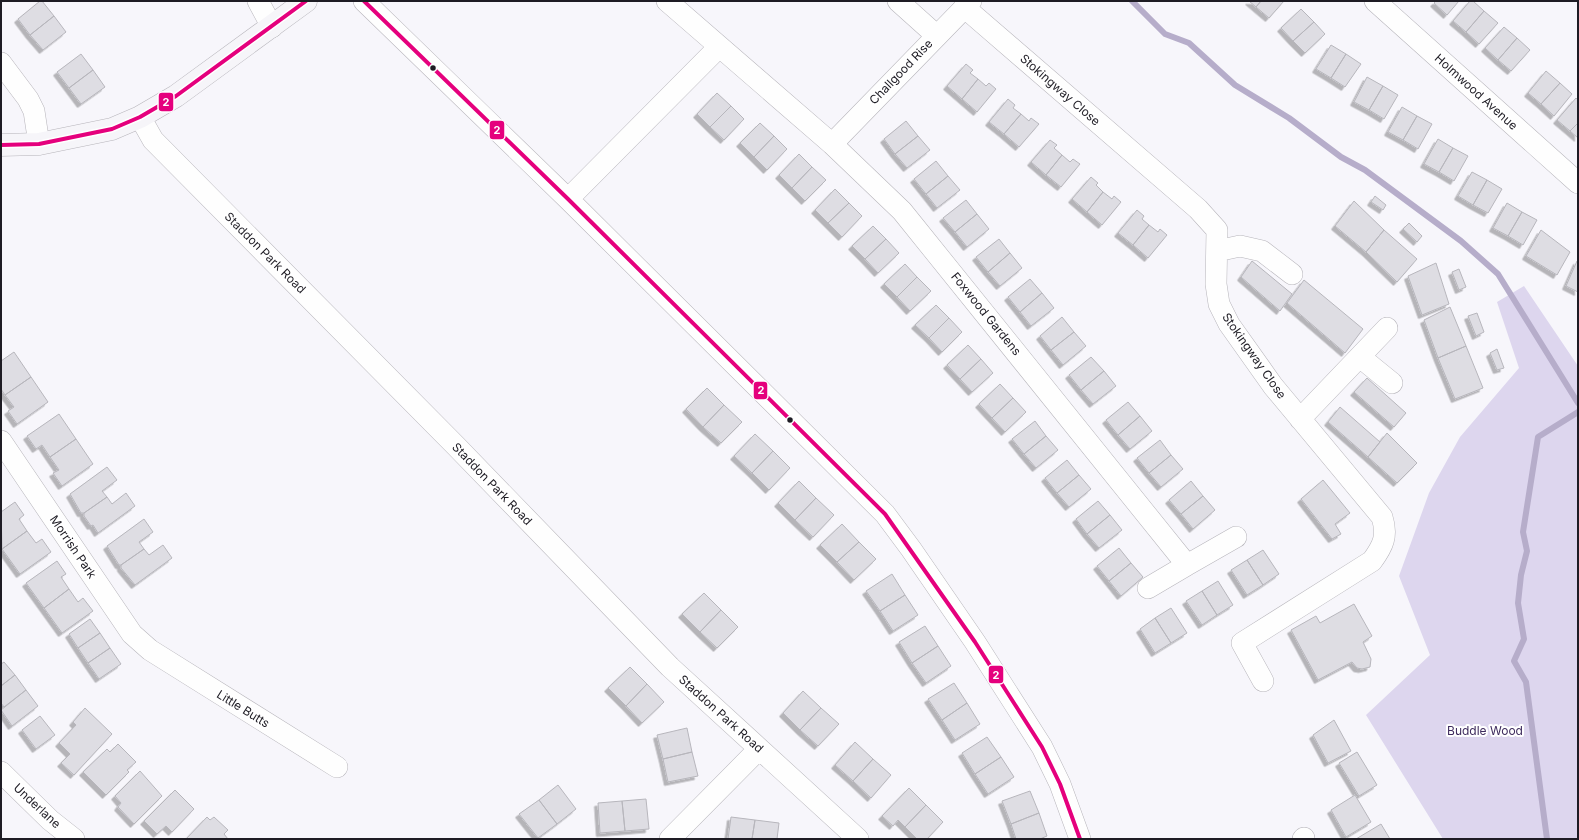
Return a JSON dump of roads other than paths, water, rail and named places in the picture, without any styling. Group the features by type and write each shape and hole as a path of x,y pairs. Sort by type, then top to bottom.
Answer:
{"street":[{"path":"258,1 272,27"},
{"path":"1,145 39,144 112,129 140,117 176,96 212,68 272,27 306,1"},
{"path":"364,1 568,200 885,514 975,642 1042,747 1060,784 1080,839"},
{"name":"Foxwood Gardens","path":"667,1 832,144 902,211 1187,565"},
{"path":"898,1 937,36"},
{"name":"Holmwood Avenue","path":"1375,1 1578,183"},
{"name":"Challgood Rise","path":"832,144 967,4"},
{"name":"Stokingway Close","path":"967,4 1198,209 1217,230 1216,284 1219,304 1229,324 1251,356 1300,419 1382,517 1386,529 1384,542 1372,561 1242,643 1263,681"},
{"path":"568,200 719,47"},
{"path":"1,63 28,99 34,111 39,144"},
{"name":"Staddon Park Road","path":"140,117 153,140 456,446 664,662 858,839"},
{"path":"1217,251 1240,246 1262,251 1292,274"},
{"path":"1300,419 1360,358 1387,328"},
{"path":"1360,358 1392,383"},
{"name":"Morrish Park","path":"1,441 132,634 150,650"},
{"path":"1148,588 1236,537"},
{"name":"Little Butts","path":"150,650 337,767"},
{"path":"670,839 759,749"},
{"name":"Underlane","path":"1,772 50,820 74,839"}],"waterway":[{"path":"1132,1 1165,34 1189,43 1235,85 1289,118 1341,157 1365,170 1461,241 1498,274 1578,403"},
{"path":"1547,839 1526,682 1514,661 1524,639 1518,603 1521,575 1527,551 1523,532 1538,437 1578,412"}],"park label":[{"name":"Buddle Wood","path":"1485,731"}]}
